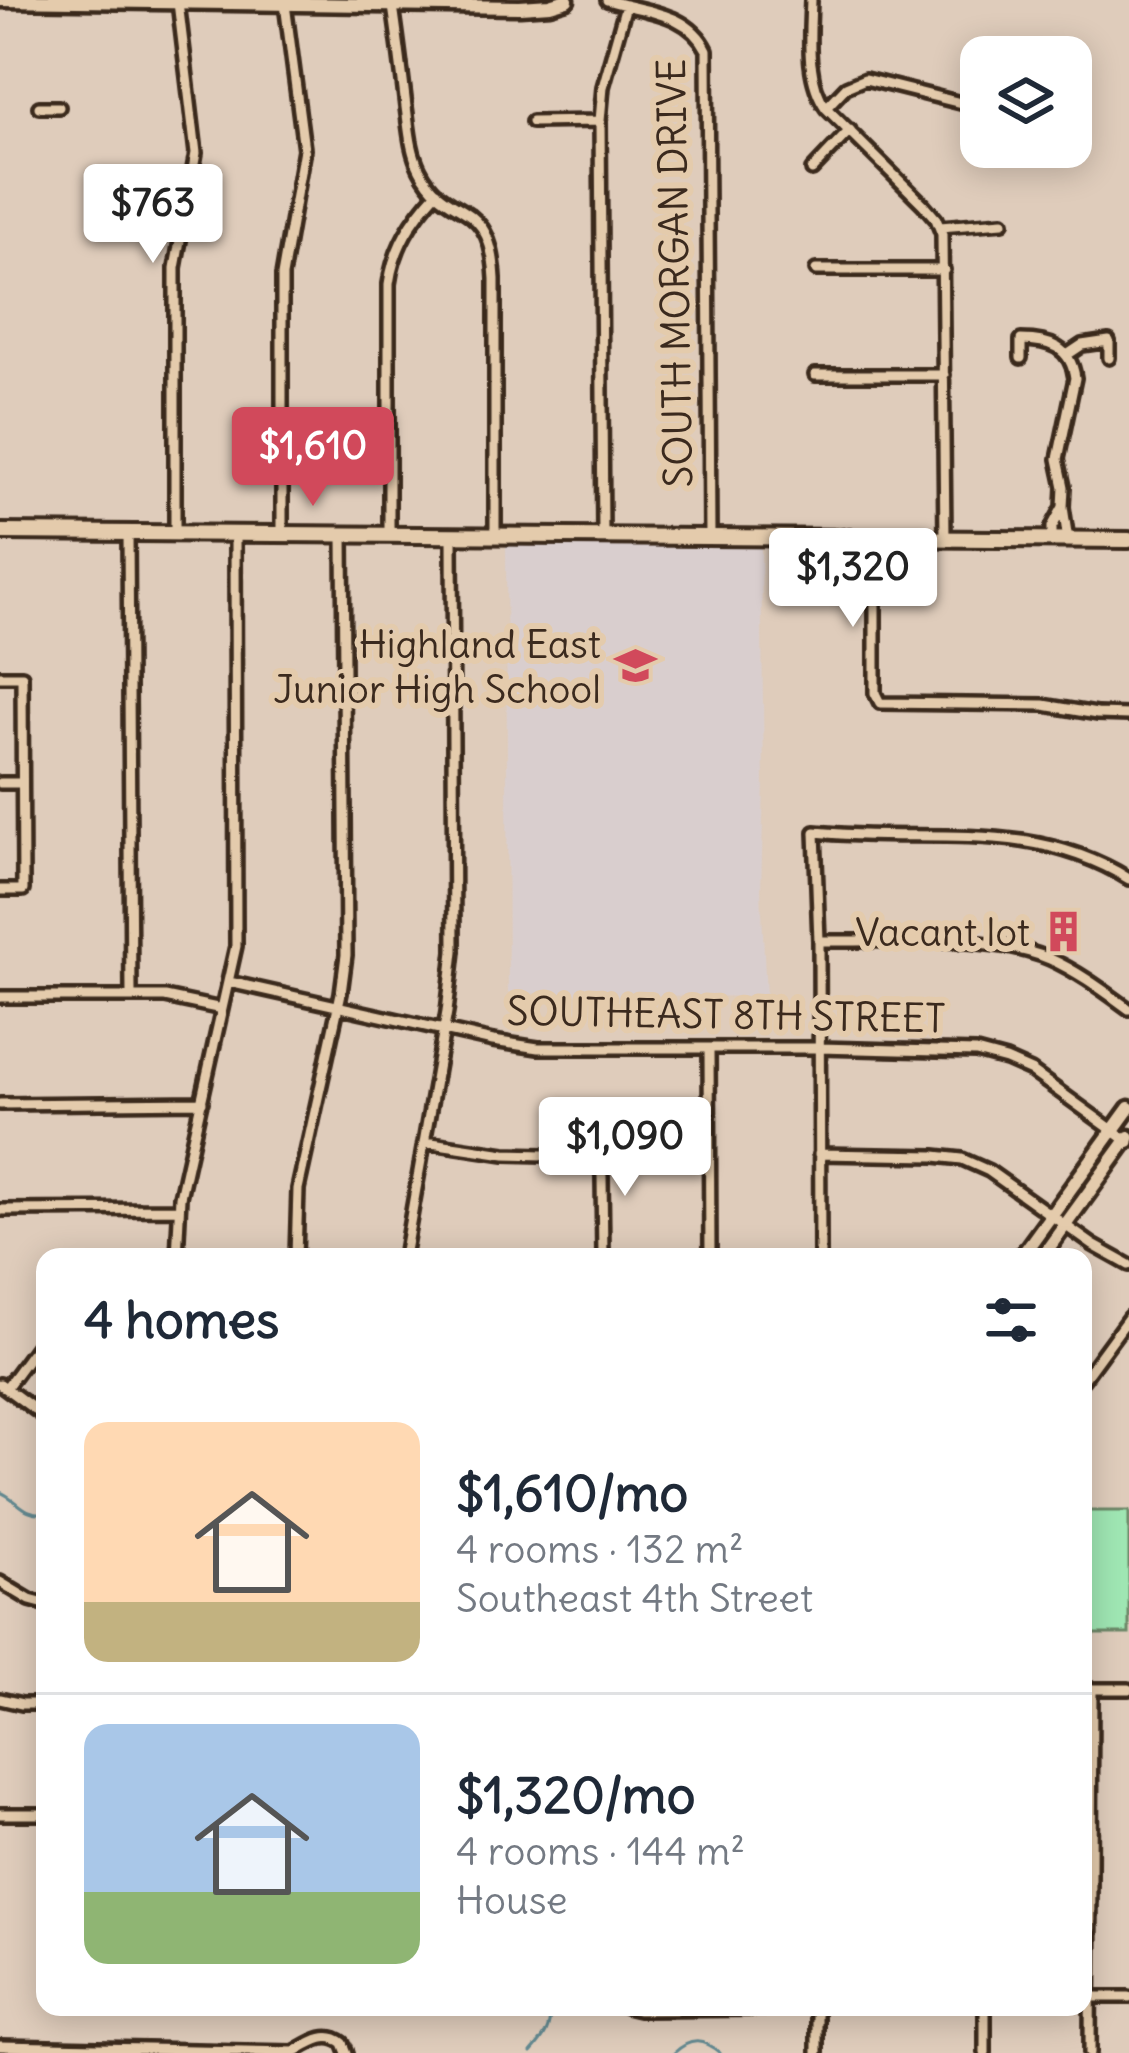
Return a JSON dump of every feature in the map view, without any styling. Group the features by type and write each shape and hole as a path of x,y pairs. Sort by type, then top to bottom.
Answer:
{"main road":[{"path":"0,532 1129,541"}],"street":[{"path":"0,0 538,7 566,0"},
{"name":"SOUTH MORGAN DRIVE","path":"608,0 684,23 706,50 710,537"},
{"path":"811,0 813,85 826,108 923,204 940,227 945,539"},
{"path":"176,533 175,268 196,153 178,2"},
{"path":"282,533 282,276 304,149 285,4"},
{"path":"393,5 413,148 421,172 437,192 478,221 488,236 494,261 495,535"},
{"path":"603,536 600,122 603,87 626,5"},
{"path":"826,108 846,87 866,79 960,103"},
{"path":"39,107 58,106"},
{"path":"532,122 600,122"},
{"path":"812,170 850,130"},
{"path":"389,534 389,284 404,236 437,192"},
{"path":"940,227 1003,222"},
{"path":"816,270 944,270"},
{"path":"1022,358 1021,340 1049,342 1067,355 1075,370 1058,459 1069,541"},
{"path":"1067,355 1082,345 1109,341 1109,358"},
{"path":"815,376 944,375"},
{"path":"1052,541 1052,526 1063,507"},
{"path":"128,532 130,996"},
{"path":"177,1248 178,1209 236,946 235,533"},
{"path":"296,1248 298,1189 346,956 344,534"},
{"path":"406,1248 454,952 452,535"},
{"path":"875,539 875,693 880,704 1052,706 1129,715"},
{"path":"0,676 22,676 22,890 0,890"},
{"path":"0,783 21,783"},
{"path":"820,1248 815,832 989,836 1041,842 1084,856 1129,879"},
{"path":"819,941 971,943 1020,950 1074,971 1129,1009"},
{"name":"SOUTHEAST 8TH STREET","path":"229,982 514,1045 557,1049 961,1050 994,1056 1031,1071 1128,1140"},
{"path":"0,997 177,998 222,1010"},
{"path":"709,1048 710,1248"},
{"path":"0,1104 202,1102"},
{"path":"1028,1248 1129,1108"},
{"path":"1048,1248 1128,1140"},
{"path":"424,1142 596,1161 601,1169 603,1248"},
{"path":"819,1154 962,1159 1129,1265"},
{"path":"0,1210 178,1209"},
{"path":"1092,1368 1129,1317"},
{"path":"36,1346 3,1386 36,1410"},
{"path":"0,1582 36,1602"},
{"path":"1092,1689 1129,1689"},
{"path":"0,1699 36,1704"},
{"path":"0,1814 36,1814"},
{"path":"1092,1997 1129,1997"},
{"path":"817,2053 818,2016"},
{"path":"985,2016 985,2053"},
{"path":"1088,2016 1090,2053"},
{"path":"0,2046 294,2053 328,2037 344,2043 346,2053"}],"shaded area":[{"name":"Highland East Junior High School","path":"506,545 761,548 761,890 766,997 508,993"}],"green space":[{"path":"1092,1511 1129,1511 1129,1634 1092,1634"}],"waterway":[{"path":"0,1492 36,1512"},
{"path":"531,2053 546,2032 549,2016"},
{"path":"674,2053 697,2042 720,2053"}],"place":[{"name":"Highland East Junior High School","path":"635,666"},
{"name":"Vacant lot","path":"1064,932"}]}
